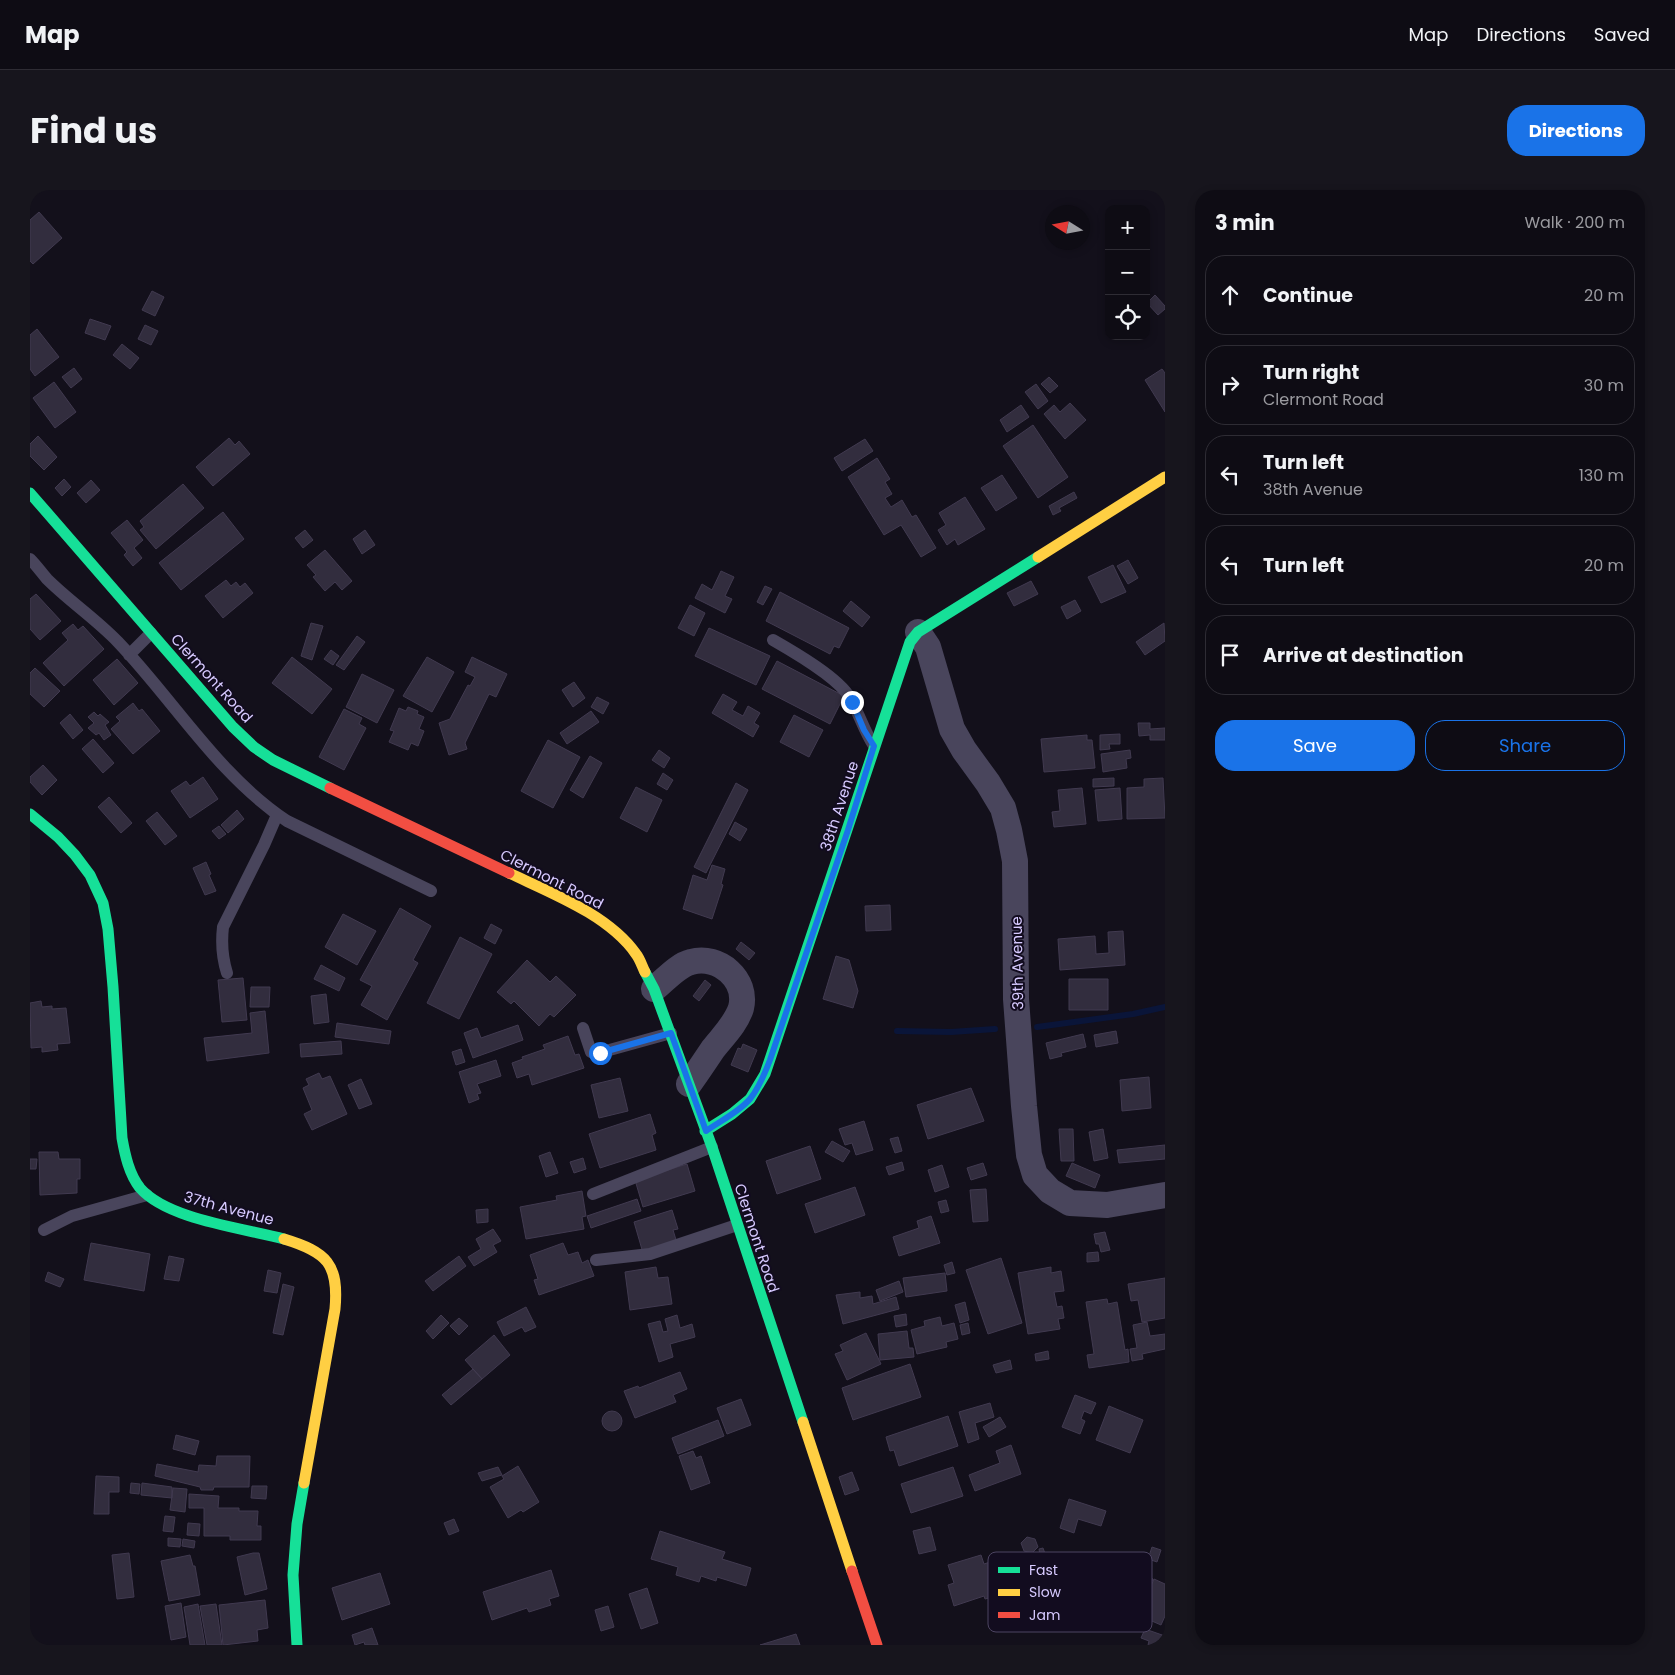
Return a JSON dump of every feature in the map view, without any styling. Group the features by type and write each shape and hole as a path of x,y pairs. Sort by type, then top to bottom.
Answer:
{"street":[{"name":"38th Avenue","path":"706,1131 732,1114 750,1099 765,1074 910,642 918,632 1165,477"},
{"name":"Clermont Road","path":"30,493 220,712 254,747 293,771 576,905 610,926 636,954 654,989 712,1147 736,1225 877,1645"},
{"name":"39th Avenue","path":"918,632 928,647 952,729 1003,808 1009,830 1015,861 1016,999 1024,1106 1028,1155 1035,1175 1050,1191 1070,1203 1107,1205 1165,1195"},
{"name":"37th Avenue","path":"30,814 52,830 75,855 96,886 106,912 116,1014 123,1142 130,1170 142,1190 162,1204 185,1214 299,1244 320,1256 332,1270 337,1287 335,1308 297,1524 293,1575 297,1645"},
{"path":"654,989 690,962 706,960 715,962 733,975 738,985 741,994 741,1006 736,1019 689,1084"}],"lane":[{"path":"30,558 47,578 106,631 129,655 198,738 236,780 265,806 287,821 431,891"},
{"path":"129,655 152,633"},
{"path":"774,640 806,659 850,696 864,730 874,746"},
{"path":"227,973 222,956 223,928 277,814"},
{"path":"583,1028 591,1052 595,1054 671,1033"},
{"path":"593,1194 712,1147"},
{"path":"44,1230 76,1214 149,1195"},
{"path":"596,1260 648,1255 736,1225"}],"building":[{"path":"39,212 62,238 33,264 30,261 30,220"},
{"path":"152,291 164,297 155,316 142,310"},
{"path":"1155,295 1165,306 1165,309 1158,315 1150,306 1150,300"},
{"path":"90,319 111,326 105,340 85,333"},
{"path":"145,325 158,331 151,345 138,339"},
{"path":"37,329 59,357 35,376 30,369 30,335"},
{"path":"122,344 139,358 130,369 113,355"},
{"path":"74,368 82,379 71,388 62,377"},
{"path":"1162,369 1165,373 1165,412 1145,380"},
{"path":"1049,377 1058,386 1050,393 1041,384"},
{"path":"54,382 76,412 55,428 33,398"},
{"path":"1036,384 1048,401 1038,409 1025,392"},
{"path":"1070,403 1086,420 1065,439 1044,414 1054,405 1060,412"},
{"path":"1021,405 1029,417 1007,432 1000,420"},
{"path":"1033,425 1068,477 1038,498 1003,446"},
{"path":"38,436 57,457 44,470 30,456 30,444"},
{"path":"229,438 235,445 239,441 250,454 213,486 196,467"},
{"path":"865,439 873,451 842,471 834,458"},
{"path":"877,458 890,479 885,482 892,494 885,498 891,507 902,500 912,517 916,515 936,548 921,557 901,525 884,535 848,477"},
{"path":"1002,475 1017,498 996,511 981,488"},
{"path":"64,479 71,487 62,496 55,488"},
{"path":"91,480 100,490 86,503 77,493"},
{"path":"183,484 204,508 156,549 140,530 144,527 140,521"},
{"path":"1074,492 1077,498 1059,508 1061,511 1053,515 1049,506"},
{"path":"965,497 985,529 958,545 955,539 947,545 938,530 946,525 939,513"},
{"path":"223,512 244,539 181,590 159,563"},
{"path":"127,520 143,540 134,548 142,558 133,566 124,555 127,552 111,533"},
{"path":"305,530 313,540 303,548 295,538"},
{"path":"365,530 375,545 362,554 353,539"},
{"path":"325,550 352,581 342,590 335,582 325,591 313,577 316,575 307,565"},
{"path":"1128,560 1138,578 1128,584 1117,566"},
{"path":"1113,565 1126,592 1101,603 1088,577"},
{"path":"721,571 734,577 725,596 732,599 725,613 695,598 702,584 712,590"},
{"path":"226,580 231,586 236,582 240,587 245,583 253,593 223,618 205,596"},
{"path":"1031,581 1038,594 1014,606 1007,593"},
{"path":"765,586 772,589 763,605 757,602"},
{"path":"780,592 849,628 839,648 834,646 830,654 766,621"},
{"path":"36,594 61,621 40,640 30,629 30,599"},
{"path":"1075,600 1081,611 1067,619 1061,607"},
{"path":"851,601 870,617 862,627 843,611"},
{"path":"690,605 705,613 694,636 678,628"},
{"path":"311,623 323,626 312,660 301,656"},
{"path":"1164,623 1165,641 1145,655 1136,642"},
{"path":"73,624 78,630 83,626 104,649 64,686 43,663 68,640 62,633"},
{"path":"709,628 770,656 756,685 695,656"},
{"path":"357,636 365,642 344,670 336,665"},
{"path":"331,650 339,656 333,665 324,659"},
{"path":"292,657 332,689 312,714 272,683"},
{"path":"427,657 454,672 432,712 403,696"},
{"path":"472,657 507,674 496,697 489,694 465,743 467,749 449,755 439,723 450,719 468,685 470,686 475,677 465,672"},
{"path":"117,659 138,683 114,705 93,680"},
{"path":"777,661 844,696 830,724 762,689"},
{"path":"35,668 60,691 44,707 30,694 30,673"},
{"path":"362,674 394,690 377,723 346,707"},
{"path":"574,682 585,698 573,707 562,690"},
{"path":"723,694 737,702 732,710 743,716 748,706 760,713 754,723 759,726 753,737 712,713"},
{"path":"597,697 609,703 603,714 591,707"},
{"path":"133,703 139,711 142,709 160,731 133,754 111,729 120,721 116,717"},
{"path":"408,707 418,711 417,714 424,717 419,729 424,731 418,746 411,743 408,750 389,742 394,731 390,730 399,708 406,711"},
{"path":"344,709 362,718 359,724 366,728 344,770 319,757"},
{"path":"591,711 599,722 567,744 560,733"},
{"path":"94,712 98,716 100,714 109,722 105,725 111,735 104,740 99,733 96,735 88,728 94,723 88,717"},
{"path":"70,714 83,730 73,739 60,723"},
{"path":"794,715 823,730 809,757 780,742"},
{"path":"1138,723 1150,723 1150,729 1165,728 1165,740 1150,740 1150,735 1139,736"},
{"path":"1120,734 1120,744 1109,744 1110,749 1100,750 1100,735"},
{"path":"1087,735 1087,740 1092,740 1095,768 1044,772 1041,739"},
{"path":"93,739 114,763 103,773 82,749"},
{"path":"548,740 580,757 553,808 521,791"},
{"path":"659,750 670,758 664,768 652,760"},
{"path":"1130,750 1131,758 1126,759 1127,768 1103,772 1101,754"},
{"path":"590,756 602,763 583,798 570,790"},
{"path":"43,765 57,780 42,795 30,782 30,777"},
{"path":"663,773 673,780 667,790 657,784"},
{"path":"203,777 218,799 190,818 171,791 186,781 190,786"},
{"path":"1114,778 1114,786 1093,787 1093,779"},
{"path":"1163,778 1165,818 1127,819 1127,788 1144,787 1144,779"},
{"path":"736,783 748,790 706,873 694,867"},
{"path":"636,787 662,800 647,832 620,818"},
{"path":"1082,788 1086,824 1054,827 1052,812 1060,811 1058,790"},
{"path":"1120,788 1122,819 1098,821 1095,790"},
{"path":"109,797 132,823 121,833 98,807"},
{"path":"237,810 244,819 228,833 221,825"},
{"path":"157,812 177,836 165,845 146,821"},
{"path":"735,822 747,829 740,841 729,834"},
{"path":"219,826 226,834 219,839 212,831"},
{"path":"206,862 216,891 205,895 193,868"},
{"path":"712,865 725,869 721,884 723,885 712,919 683,909 693,875 707,880"},
{"path":"890,905 891,930 866,931 865,906"},
{"path":"400,908 431,926 413,960 418,963 387,1020 361,1005 372,986 360,980"},
{"path":"343,914 376,931 357,965 325,947"},
{"path":"491,924 502,930 495,944 484,938"},
{"path":"1123,931 1125,965 1060,970 1058,939 1095,936 1096,954 1109,953 1108,932"},
{"path":"460,937 492,954 459,1019 427,1003"},
{"path":"741,942 755,953 749,960 736,949"},
{"path":"836,956 849,960 858,991 853,1008 823,999"},
{"path":"527,960 550,982 556,976 576,995 554,1017 550,1014 539,1026 514,1001 511,1004 497,992"},
{"path":"321,965 345,978 339,991 314,979"},
{"path":"243,978 247,1020 222,1022 218,980"},
{"path":"1069,979 1108,979 1108,1010 1069,1010"},
{"path":"705,980 711,985 699,1001 693,996"},
{"path":"251,987 270,987 269,1007 250,1007"},
{"path":"326,994 329,1022 314,1024 311,996"},
{"path":"41,1001 42,1007 52,1006 52,1009 66,1008 70,1043 57,1044 58,1050 42,1052 42,1047 31,1048 30,1003"},
{"path":"265,1011 269,1053 207,1061 204,1038 252,1033 250,1013"},
{"path":"337,1023 391,1031 389,1044 335,1037"},
{"path":"518,1025 523,1040 473,1058 464,1033 477,1028 481,1038"},
{"path":"1116,1031 1118,1043 1096,1047 1094,1035"},
{"path":"1083,1034 1086,1047 1061,1053 1062,1056 1050,1059 1046,1043"},
{"path":"568,1036 575,1055 579,1054 584,1068 532,1085 529,1074 517,1078 512,1063 523,1059 522,1057 545,1049 543,1045"},
{"path":"341,1041 342,1054 301,1057 300,1044"},
{"path":"743,1044 757,1050 748,1072 731,1065 738,1048 741,1049"},
{"path":"461,1049 465,1062 456,1065 452,1052"},
{"path":"496,1060 501,1076 477,1084 481,1093 477,1094 479,1099 469,1103 459,1072"},
{"path":"319,1073 322,1079 330,1076 347,1114 312,1130 304,1114 312,1110 303,1088 309,1085 306,1079"},
{"path":"1149,1077 1151,1108 1122,1111 1120,1080"},
{"path":"620,1078 628,1111 599,1118 591,1085"},
{"path":"361,1079 372,1104 359,1109 348,1085"},
{"path":"971,1088 984,1121 928,1139 917,1105"},
{"path":"650,1114 656,1133 652,1135 656,1150 600,1168 589,1134"},
{"path":"864,1121 873,1150 856,1155 852,1143 845,1145 839,1129"},
{"path":"1059,1129 1073,1129 1074,1161 1061,1161"},
{"path":"1103,1129 1108,1158 1094,1161 1089,1132"},
{"path":"898,1137 902,1151 895,1153 890,1139"},
{"path":"832,1141 850,1151 843,1162 825,1152"},
{"path":"1165,1145 1165,1159 1119,1163 1117,1150"},
{"path":"810,1146 821,1179 777,1194 766,1161"},
{"path":"39,1152 58,1152 59,1159 80,1159 80,1179 77,1179 77,1193 40,1195"},
{"path":"550,1152 558,1173 546,1177 539,1156"},
{"path":"583,1158 586,1169 574,1173 570,1162"},
{"path":"30,1159 37,1159 36,1169 30,1169"},
{"path":"902,1162 904,1170 889,1175 886,1167"},
{"path":"983,1163 987,1175 971,1180 967,1168"},
{"path":"1072,1163 1100,1175 1095,1188 1066,1176"},
{"path":"687,1164 695,1191 643,1207 635,1180"},
{"path":"942,1165 949,1187 935,1192 928,1170"},
{"path":"855,1187 865,1215 815,1233 805,1204"},
{"path":"986,1189 988,1221 973,1222 970,1190"},
{"path":"582,1191 586,1216 582,1217 584,1229 526,1239 520,1207 557,1200 556,1196"},
{"path":"637,1199 641,1211 591,1228 587,1216"},
{"path":"946,1200 949,1211 941,1213 938,1202"},
{"path":"488,1209 488,1222 477,1223 476,1210"},
{"path":"672,1210 678,1229 673,1230 677,1243 643,1253 634,1222"},
{"path":"931,1216 940,1243 899,1256 893,1237 919,1228 917,1221"},
{"path":"493,1229 501,1241 493,1245 497,1252 474,1266 468,1257 481,1249 476,1239"},
{"path":"1105,1232 1110,1250 1101,1252 1099,1244 1096,1244 1094,1234"},
{"path":"91,1243 150,1254 144,1291 84,1280"},
{"path":"563,1243 568,1255 578,1252 582,1263 588,1260 594,1276 539,1295 534,1280 538,1279 530,1255"},
{"path":"1098,1252 1099,1261 1087,1262 1087,1253"},
{"path":"169,1256 184,1259 179,1281 164,1279"},
{"path":"459,1256 466,1266 433,1291 425,1281"},
{"path":"1001,1258 1022,1323 988,1334 966,1270"},
{"path":"952,1262 955,1273 947,1275 944,1265"},
{"path":"656,1267 658,1278 668,1277 672,1304 630,1310 625,1272"},
{"path":"1051,1267 1051,1273 1061,1271 1064,1291 1054,1292 1057,1307 1062,1306 1064,1318 1058,1319 1060,1329 1028,1334 1018,1273"},
{"path":"268,1270 281,1273 277,1293 264,1291"},
{"path":"48,1272 64,1279 60,1287 45,1281"},
{"path":"945,1273 947,1291 906,1297 903,1278"},
{"path":"1165,1278 1165,1318 1142,1322 1138,1300 1131,1301 1128,1284"},
{"path":"899,1281 903,1292 880,1301 876,1290"},
{"path":"283,1284 294,1287 283,1335 273,1333"},
{"path":"860,1292 860,1298 872,1296 873,1304 896,1297 899,1309 843,1324 836,1295"},
{"path":"1107,1299 1108,1304 1117,1302 1125,1350 1128,1349 1129,1362 1089,1368 1087,1355 1094,1354 1086,1302"},
{"path":"965,1302 969,1320 960,1323 955,1305"},
{"path":"526,1307 536,1327 525,1332 522,1327 504,1336 497,1322"},
{"path":"906,1314 907,1325 896,1327 894,1316"},
{"path":"441,1315 449,1323 433,1339 426,1331"},
{"path":"677,1315 680,1328 692,1324 695,1337 670,1344 673,1357 659,1362 648,1324 660,1321 663,1332 668,1331 665,1319"},
{"path":"940,1317 942,1326 954,1323 958,1339 946,1342 947,1347 917,1354 911,1330 925,1326 924,1321"},
{"path":"459,1318 468,1326 459,1335 450,1326"},
{"path":"1147,1322 1150,1336 1165,1334 1165,1349 1142,1354 1143,1359 1132,1361 1130,1349 1137,1348 1133,1325"},
{"path":"968,1323 970,1333 962,1335 960,1325"},
{"path":"907,1331 909,1348 913,1348 914,1357 880,1360 878,1334"},
{"path":"866,1333 881,1364 847,1380 835,1354 843,1351 840,1345"},
{"path":"494,1335 510,1355 482,1379 465,1360"},
{"path":"1048,1351 1049,1359 1036,1361 1035,1354"},
{"path":"1010,1360 1012,1369 996,1373 993,1365"},
{"path":"910,1364 921,1397 853,1420 842,1388"},
{"path":"473,1369 482,1379 451,1405 442,1395"},
{"path":"680,1372 687,1389 673,1395 676,1402 635,1418 624,1391 638,1386 639,1388"},
{"path":"1075,1395 1096,1403 1091,1414 1084,1411 1081,1419 1085,1421 1080,1434 1062,1427"},
{"path":"741,1399 751,1425 727,1434 717,1408"},
{"path":"990,1403 994,1417 975,1423 979,1439 968,1443 959,1412"},
{"path":"1109,1406 1143,1420 1130,1453 1096,1440"},
{"path":"612,1411 619,1414 622,1421 619,1428 612,1431 605,1428 602,1421 605,1414"},
{"path":"948,1416 958,1446 899,1466 894,1450 890,1451 886,1437"},
{"path":"1000,1417 1006,1427 989,1437 983,1427"},
{"path":"718,1420 724,1436 678,1454 672,1438"},
{"path":"176,1435 199,1441 195,1455 173,1449"},
{"path":"1011,1445 1021,1474 975,1491 969,1475 1000,1463 996,1451"},
{"path":"693,1451 696,1458 701,1456 710,1483 691,1490 679,1456"},
{"path":"217,1456 250,1456 249,1487 214,1487 213,1490 201,1490 200,1487 155,1476 157,1464 198,1472 199,1465 216,1466"},
{"path":"518,1466 539,1502 523,1512 521,1510 508,1518 490,1487 504,1479 502,1476"},
{"path":"498,1467 502,1475 482,1481 478,1473"},
{"path":"953,1467 963,1496 911,1513 901,1484"},
{"path":"852,1472 859,1490 845,1495 839,1477"},
{"path":"96,1476 119,1477 119,1492 109,1492 109,1514 94,1514"},
{"path":"131,1483 140,1484 139,1494 130,1493"},
{"path":"142,1483 172,1487 172,1498 141,1495"},
{"path":"252,1486 267,1486 266,1499 251,1498"},
{"path":"173,1488 187,1489 185,1512 170,1510"},
{"path":"189,1494 219,1496 218,1508 239,1508 239,1511 258,1511 257,1526 261,1526 261,1540 230,1540 230,1536 204,1536 204,1508 189,1508"},
{"path":"1069,1499 1106,1511 1101,1526 1078,1519 1074,1533 1060,1528"},
{"path":"165,1516 175,1517 173,1532 163,1531"},
{"path":"454,1519 459,1531 449,1535 444,1523"},
{"path":"188,1523 200,1524 199,1536 187,1535"},
{"path":"930,1527 936,1550 919,1554 913,1531"},
{"path":"660,1531 725,1552 722,1559 751,1568 746,1586 717,1577 716,1581 701,1576 699,1582 676,1575 678,1567 651,1559"},
{"path":"1027,1537 1035,1539 1038,1547 1033,1552 1028,1552 1024,1551 1021,1543"},
{"path":"168,1538 181,1539 180,1547 168,1546"},
{"path":"183,1539 195,1541 194,1548 182,1546"},
{"path":"1152,1547 1161,1550 1157,1562 1152,1560 1152,1552 1150,1552"},
{"path":"1043,1548 1044,1552 1040,1552 1039,1549"},
{"path":"129,1553 134,1597 117,1599 112,1555"},
{"path":"259,1553 267,1589 245,1595 237,1557"},
{"path":"190,1555 193,1566 195,1566 200,1595 169,1601 161,1561"},
{"path":"981,1555 984,1564 988,1563 988,1598 985,1599 984,1596 954,1606 948,1585 954,1583 948,1565"},
{"path":"551,1570 559,1596 549,1599 551,1605 529,1612 527,1608 492,1620 483,1592"},
{"path":"380,1573 390,1604 342,1620 332,1588"},
{"path":"1154,1579 1165,1584 1165,1616 1161,1625 1152,1621 1152,1584"},
{"path":"647,1588 658,1623 641,1629 629,1594"},
{"path":"265,1600 268,1628 257,1630 258,1641 223,1645 219,1605"},
{"path":"181,1603 186,1637 171,1640 165,1606"},
{"path":"198,1604 205,1645 190,1645 184,1607"},
{"path":"216,1604 222,1645 207,1645 200,1606"},
{"path":"608,1606 614,1627 601,1631 595,1610"},
{"path":"372,1628 378,1645 365,1645 364,1642 355,1645 352,1635"},
{"path":"1152,1631 1165,1636 1165,1645 1148,1645 1149,1641 1141,1638 1144,1632"},
{"path":"796,1634 800,1645 760,1645"}],"waterway":[{"path":"1037,1027 1133,1014 1165,1007"},
{"path":"897,1031 951,1032 995,1029"}],"traffic: fast":[{"path":"30,493 233,727 254,747 273,760 330,788"},
{"path":"705,1131 732,1114 750,1099 765,1074 910,642 918,632 1038,557"},
{"path":"30,814 58,837 75,855 90,875 103,903 108,929 113,987 122,1138 128,1164 136,1183 153,1199 187,1215 284,1239"},
{"path":"645,972 654,989 712,1147 803,1422"},
{"path":"297,1645 293,1575 297,1524 304,1483"}],"traffic: slow":[{"path":"1038,557 1165,477"},
{"path":"509,873 578,906 611,928 625,940 636,954 645,972"},
{"path":"284,1239 311,1249 320,1255 327,1262 335,1281 335,1309 304,1483"},
{"path":"803,1422 852,1571"}],"traffic: jam":[{"path":"330,788 509,873"},
{"path":"852,1571 877,1645"}],"route":[{"path":"600,1053 671,1033 706,1131 732,1114 750,1099 765,1074 770,1060 848,830 874,746 864,730 852,702"}]}
